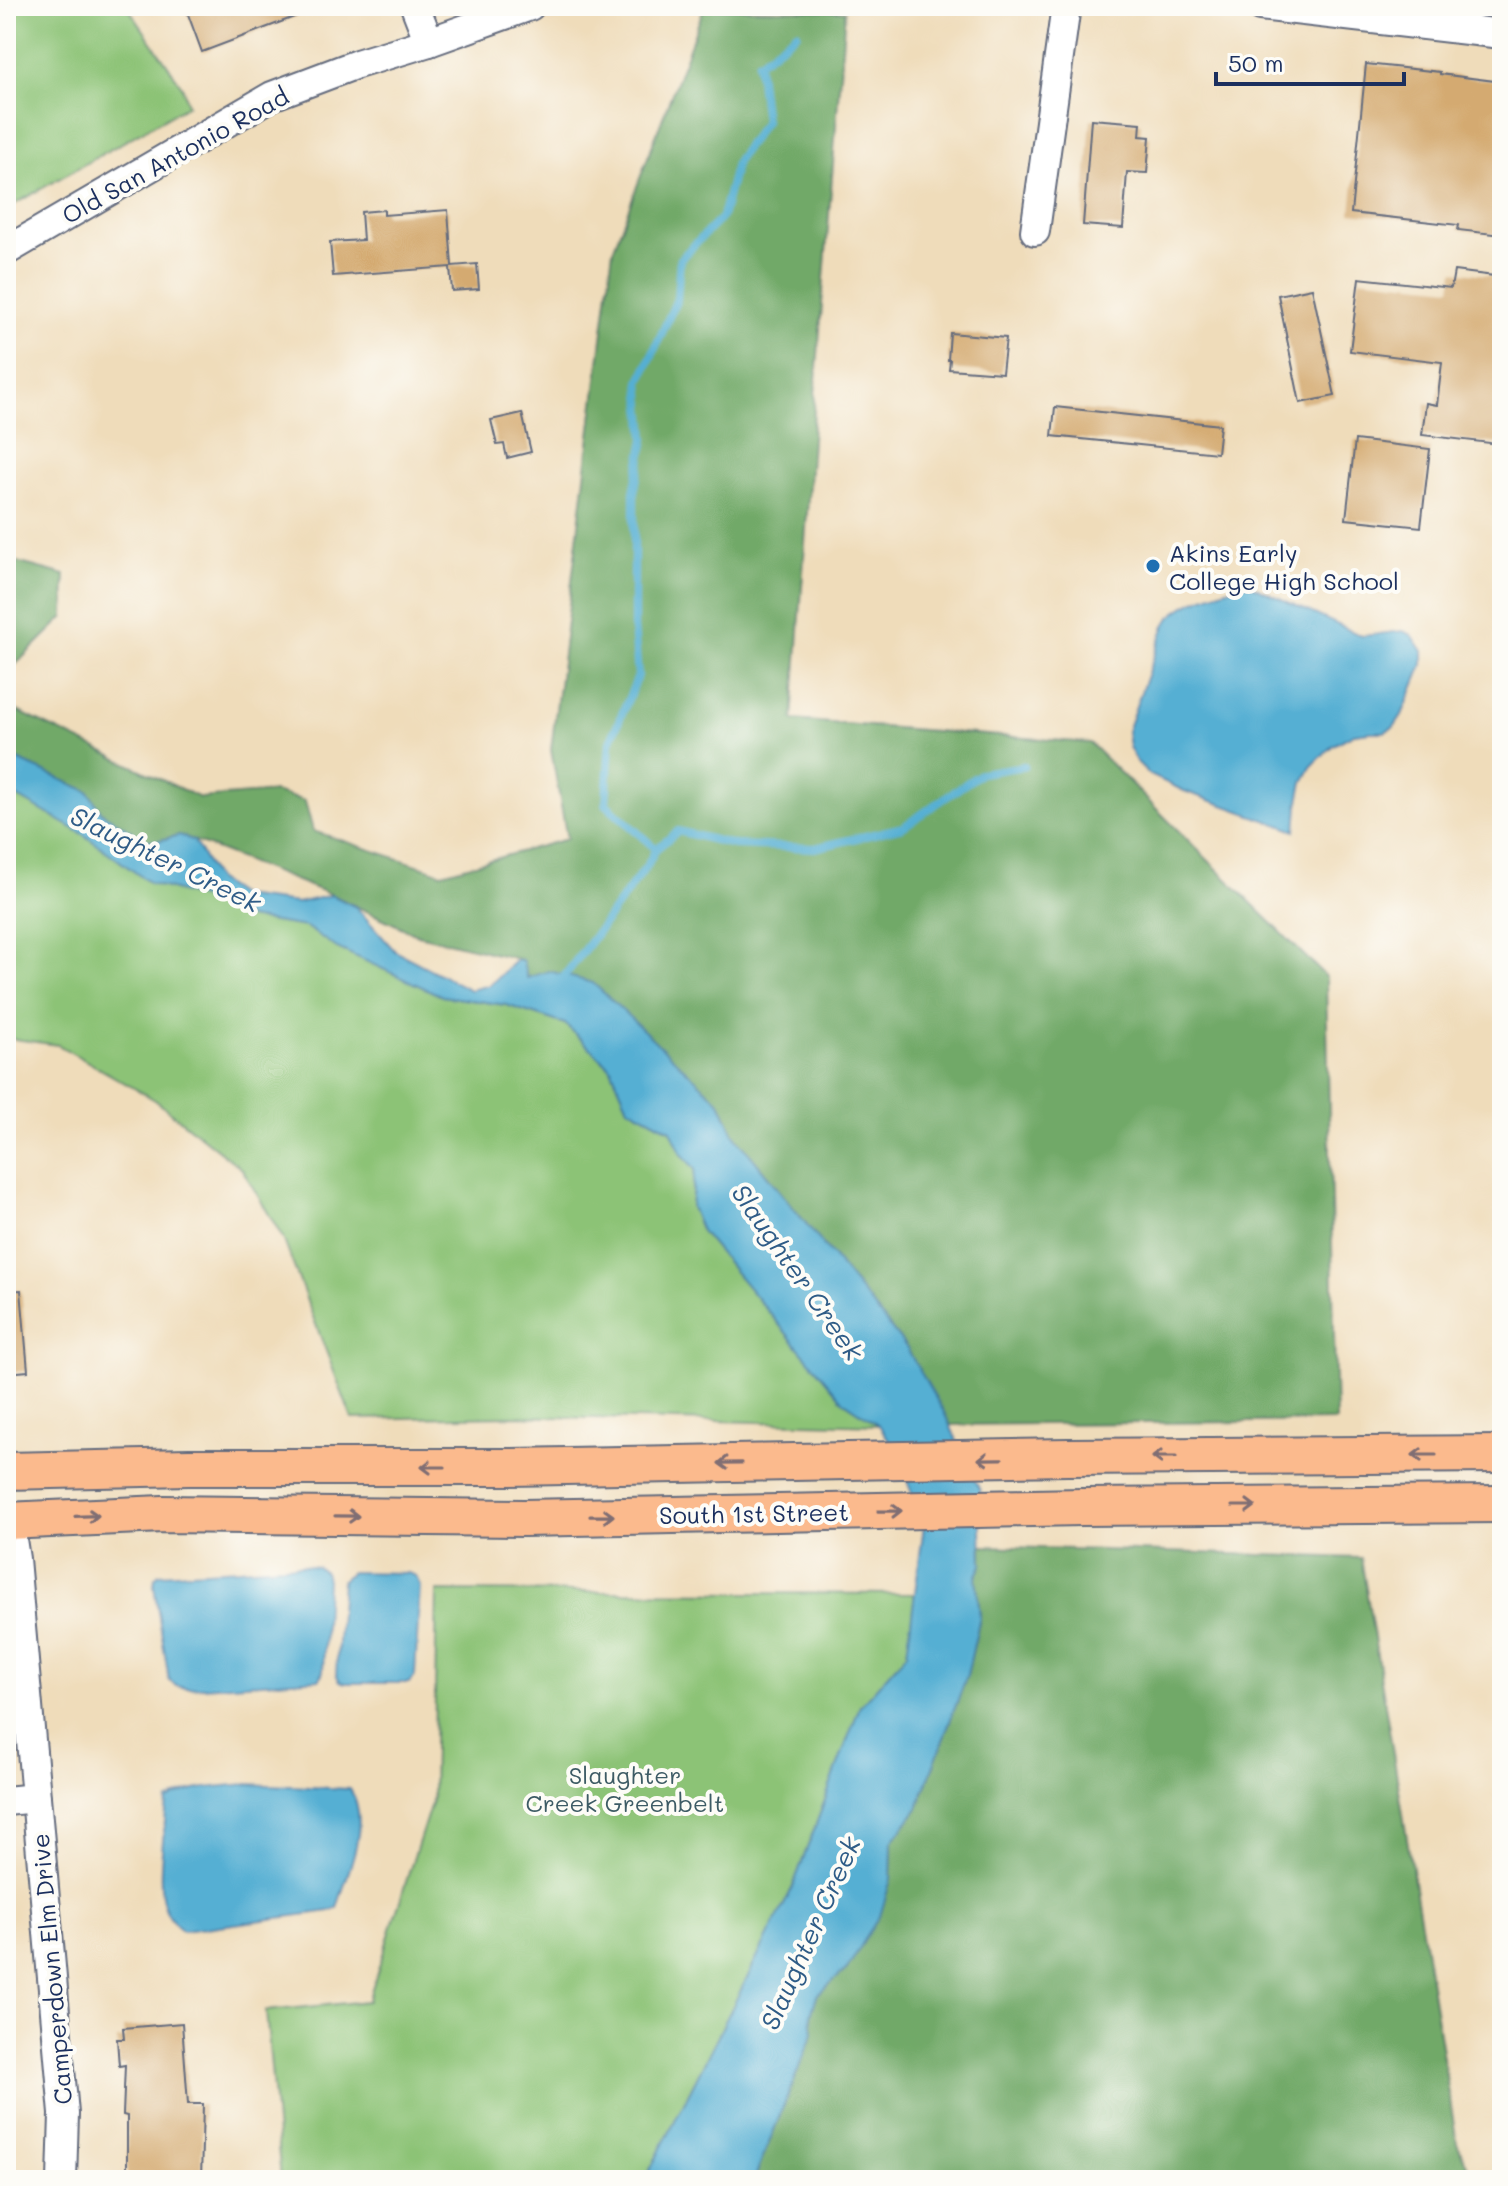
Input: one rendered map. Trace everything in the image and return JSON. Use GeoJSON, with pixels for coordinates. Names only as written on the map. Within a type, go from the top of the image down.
{"type":"FeatureCollection","features":[{"type":"Feature","properties":{"kind":"main road","name":"South 1st Street"},"geometry":{"type":"LineString","coordinates":[[6,1471],[1502,1454]]}},
{"type":"Feature","properties":{"kind":"main road","name":"South 1st Street"},"geometry":{"type":"LineString","coordinates":[[7,1513],[524,1518],[1082,1507],[1502,1504]]}},
{"type":"Feature","properties":{"kind":"street"},"geometry":{"type":"LineString","coordinates":[[415,6],[429,42]]}},
{"type":"Feature","properties":{"kind":"street","name":"Old San Antonio Road"},"geometry":{"type":"LineString","coordinates":[[6,251],[272,96],[530,6]]}},
{"type":"Feature","properties":{"kind":"street"},"geometry":{"type":"LineString","coordinates":[[1035,231],[1066,6]]}},
{"type":"Feature","properties":{"kind":"street"},"geometry":{"type":"LineString","coordinates":[[1260,6],[1502,34]]}},
{"type":"Feature","properties":{"kind":"street","name":"Camperdown Elm Drive"},"geometry":{"type":"LineString","coordinates":[[7,1513],[15,1559],[64,2114],[62,2180]]}},
{"type":"Feature","properties":{"kind":"street"},"geometry":{"type":"LineString","coordinates":[[6,1801],[36,1798]]}},
{"type":"Feature","properties":{"kind":"green space"},"geometry":{"type":"Polygon","coordinates":[[[6,6],[127,6],[182,86],[188,105],[6,209],[6,6]]]}},
{"type":"Feature","properties":{"kind":"green space"},"geometry":{"type":"Polygon","coordinates":[[[704,8],[845,11],[793,720],[1090,743],[1326,977],[1336,1421],[950,1425],[906,1347],[735,1136],[720,1102],[527,978],[522,960],[418,935],[332,895],[180,835],[157,841],[146,840],[102,813],[87,791],[6,755],[6,699],[17,711],[200,798],[274,792],[305,801],[313,831],[442,873],[567,839],[551,750],[613,250],[704,8]]]}},
{"type":"Feature","properties":{"kind":"green space"},"geometry":{"type":"Polygon","coordinates":[[[6,559],[65,575],[64,617],[6,674],[6,559]]]}},
{"type":"Feature","properties":{"kind":"green space"},"geometry":{"type":"Polygon","coordinates":[[[6,790],[83,834],[150,883],[236,908],[248,918],[306,927],[337,948],[442,996],[506,1005],[565,1024],[611,1068],[628,1107],[671,1130],[681,1153],[695,1169],[691,1207],[701,1231],[843,1401],[879,1425],[511,1416],[352,1419],[283,1238],[242,1169],[155,1100],[58,1045],[6,1038],[6,790]]]}},
{"type":"Feature","properties":{"kind":"green space"},"geometry":{"type":"Polygon","coordinates":[[[982,1546],[1361,1558],[1457,2143],[1474,2180],[754,2180],[813,2033],[811,2015],[817,1995],[847,1969],[891,1879],[892,1842],[918,1808],[967,1675],[980,1618],[976,1577],[982,1565],[982,1546]]]}},
{"type":"Feature","properties":{"kind":"green space","name":"Slaughter Creek Greenbelt"},"geometry":{"type":"Polygon","coordinates":[[[437,1591],[915,1594],[907,1653],[860,1706],[792,1889],[645,2180],[281,2180],[266,2011],[368,2001],[433,1797],[437,1591]]]}},
{"type":"Feature","properties":{"kind":"water"},"geometry":{"type":"Polygon","coordinates":[[[1249,584],[1362,636],[1403,631],[1412,635],[1423,651],[1423,665],[1394,727],[1384,732],[1354,734],[1333,745],[1311,767],[1303,782],[1296,831],[1184,791],[1150,775],[1136,761],[1129,747],[1127,731],[1169,619],[1195,601],[1249,584]]]}},
{"type":"Feature","properties":{"kind":"water","name":"Slaughter Creek"},"geometry":{"type":"Polygon","coordinates":[[[6,755],[88,791],[102,813],[146,840],[157,841],[180,835],[194,841],[216,879],[241,896],[297,903],[332,895],[356,907],[395,951],[470,990],[490,985],[516,960],[522,960],[527,978],[549,971],[593,983],[720,1102],[735,1136],[906,1347],[944,1412],[980,1491],[982,1565],[976,1577],[980,1617],[967,1675],[918,1808],[892,1842],[891,1879],[881,1913],[847,1969],[817,1995],[811,2015],[813,2033],[754,2180],[645,2180],[792,1889],[860,1706],[907,1653],[924,1525],[895,1449],[879,1425],[843,1401],[701,1231],[691,1207],[695,1169],[681,1153],[671,1130],[628,1107],[611,1068],[565,1024],[506,1005],[442,996],[337,948],[306,927],[248,918],[236,908],[150,883],[83,834],[6,790],[6,755]]]}},
{"type":"Feature","properties":{"kind":"water"},"geometry":{"type":"Polygon","coordinates":[[[301,1565],[317,1567],[325,1572],[327,1580],[323,1671],[320,1679],[187,1688],[176,1686],[169,1680],[154,1586],[159,1574],[301,1565]]]}},
{"type":"Feature","properties":{"kind":"water"},"geometry":{"type":"Polygon","coordinates":[[[351,1572],[408,1573],[416,1576],[420,1586],[415,1675],[409,1683],[345,1683],[336,1674],[342,1580],[351,1572]]]}},
{"type":"Feature","properties":{"kind":"water"},"geometry":{"type":"Polygon","coordinates":[[[247,1784],[350,1789],[359,1817],[358,1832],[337,1908],[183,1931],[169,1916],[162,1895],[167,1801],[195,1790],[247,1784]]]}},
{"type":"Feature","properties":{"kind":"building"},"geometry":{"type":"Polygon","coordinates":[[[185,6],[318,6],[318,8],[202,52],[185,6]]]}},
{"type":"Feature","properties":{"kind":"building"},"geometry":{"type":"Polygon","coordinates":[[[1366,64],[1502,82],[1502,235],[1458,230],[1459,225],[1351,213],[1366,64]]]}},
{"type":"Feature","properties":{"kind":"building"},"geometry":{"type":"Polygon","coordinates":[[[1091,119],[1141,123],[1140,136],[1150,137],[1147,173],[1127,172],[1123,228],[1083,225],[1091,119]]]}},
{"type":"Feature","properties":{"kind":"building"},"geometry":{"type":"Polygon","coordinates":[[[384,210],[384,215],[448,210],[452,266],[477,264],[479,289],[452,291],[450,267],[333,276],[330,242],[363,240],[361,212],[384,210]]]}},
{"type":"Feature","properties":{"kind":"building"},"geometry":{"type":"Polygon","coordinates":[[[1454,271],[1502,277],[1502,407],[1498,444],[1422,435],[1426,403],[1437,405],[1442,362],[1350,351],[1359,278],[1451,288],[1454,271]]]}},
{"type":"Feature","properties":{"kind":"building"},"geometry":{"type":"Polygon","coordinates":[[[1312,288],[1335,396],[1300,403],[1278,295],[1312,288]]]}},
{"type":"Feature","properties":{"kind":"building"},"geometry":{"type":"Polygon","coordinates":[[[950,333],[1006,338],[1002,373],[949,369],[950,333]]]}},
{"type":"Feature","properties":{"kind":"building"},"geometry":{"type":"Polygon","coordinates":[[[1055,407],[1220,425],[1217,453],[1052,436],[1055,407]]]}},
{"type":"Feature","properties":{"kind":"building"},"geometry":{"type":"Polygon","coordinates":[[[522,413],[531,452],[507,458],[504,444],[497,445],[491,420],[522,413]]]}},
{"type":"Feature","properties":{"kind":"building"},"geometry":{"type":"Polygon","coordinates":[[[1355,440],[1430,449],[1421,527],[1346,519],[1355,440]]]}},
{"type":"Feature","properties":{"kind":"building"},"geometry":{"type":"Polygon","coordinates":[[[21,1290],[28,1371],[7,1373],[6,1291],[21,1290]]]}},
{"type":"Feature","properties":{"kind":"building"},"geometry":{"type":"Polygon","coordinates":[[[182,2023],[188,2104],[203,2104],[201,2180],[127,2180],[127,2116],[123,2115],[125,2065],[119,2066],[117,2039],[124,2039],[123,2028],[182,2023]]]}},
{"type":"Feature","properties":{"kind":"waterway"},"geometry":{"type":"LineString","coordinates":[[560,982],[646,867],[656,849],[606,804],[610,742],[638,676],[634,626],[634,492],[645,439],[640,382],[677,299],[680,259],[722,217],[737,160],[765,121],[758,63],[797,33]]}},
{"type":"Feature","properties":{"kind":"waterway"},"geometry":{"type":"LineString","coordinates":[[656,849],[678,831],[734,845],[815,848],[903,827],[981,773],[1024,766]]}},
{"type":"Feature","properties":{"kind":"place","name":"Akins Early College High School"},"geometry":{"type":"Point","coordinates":[1153,566]}}]}
